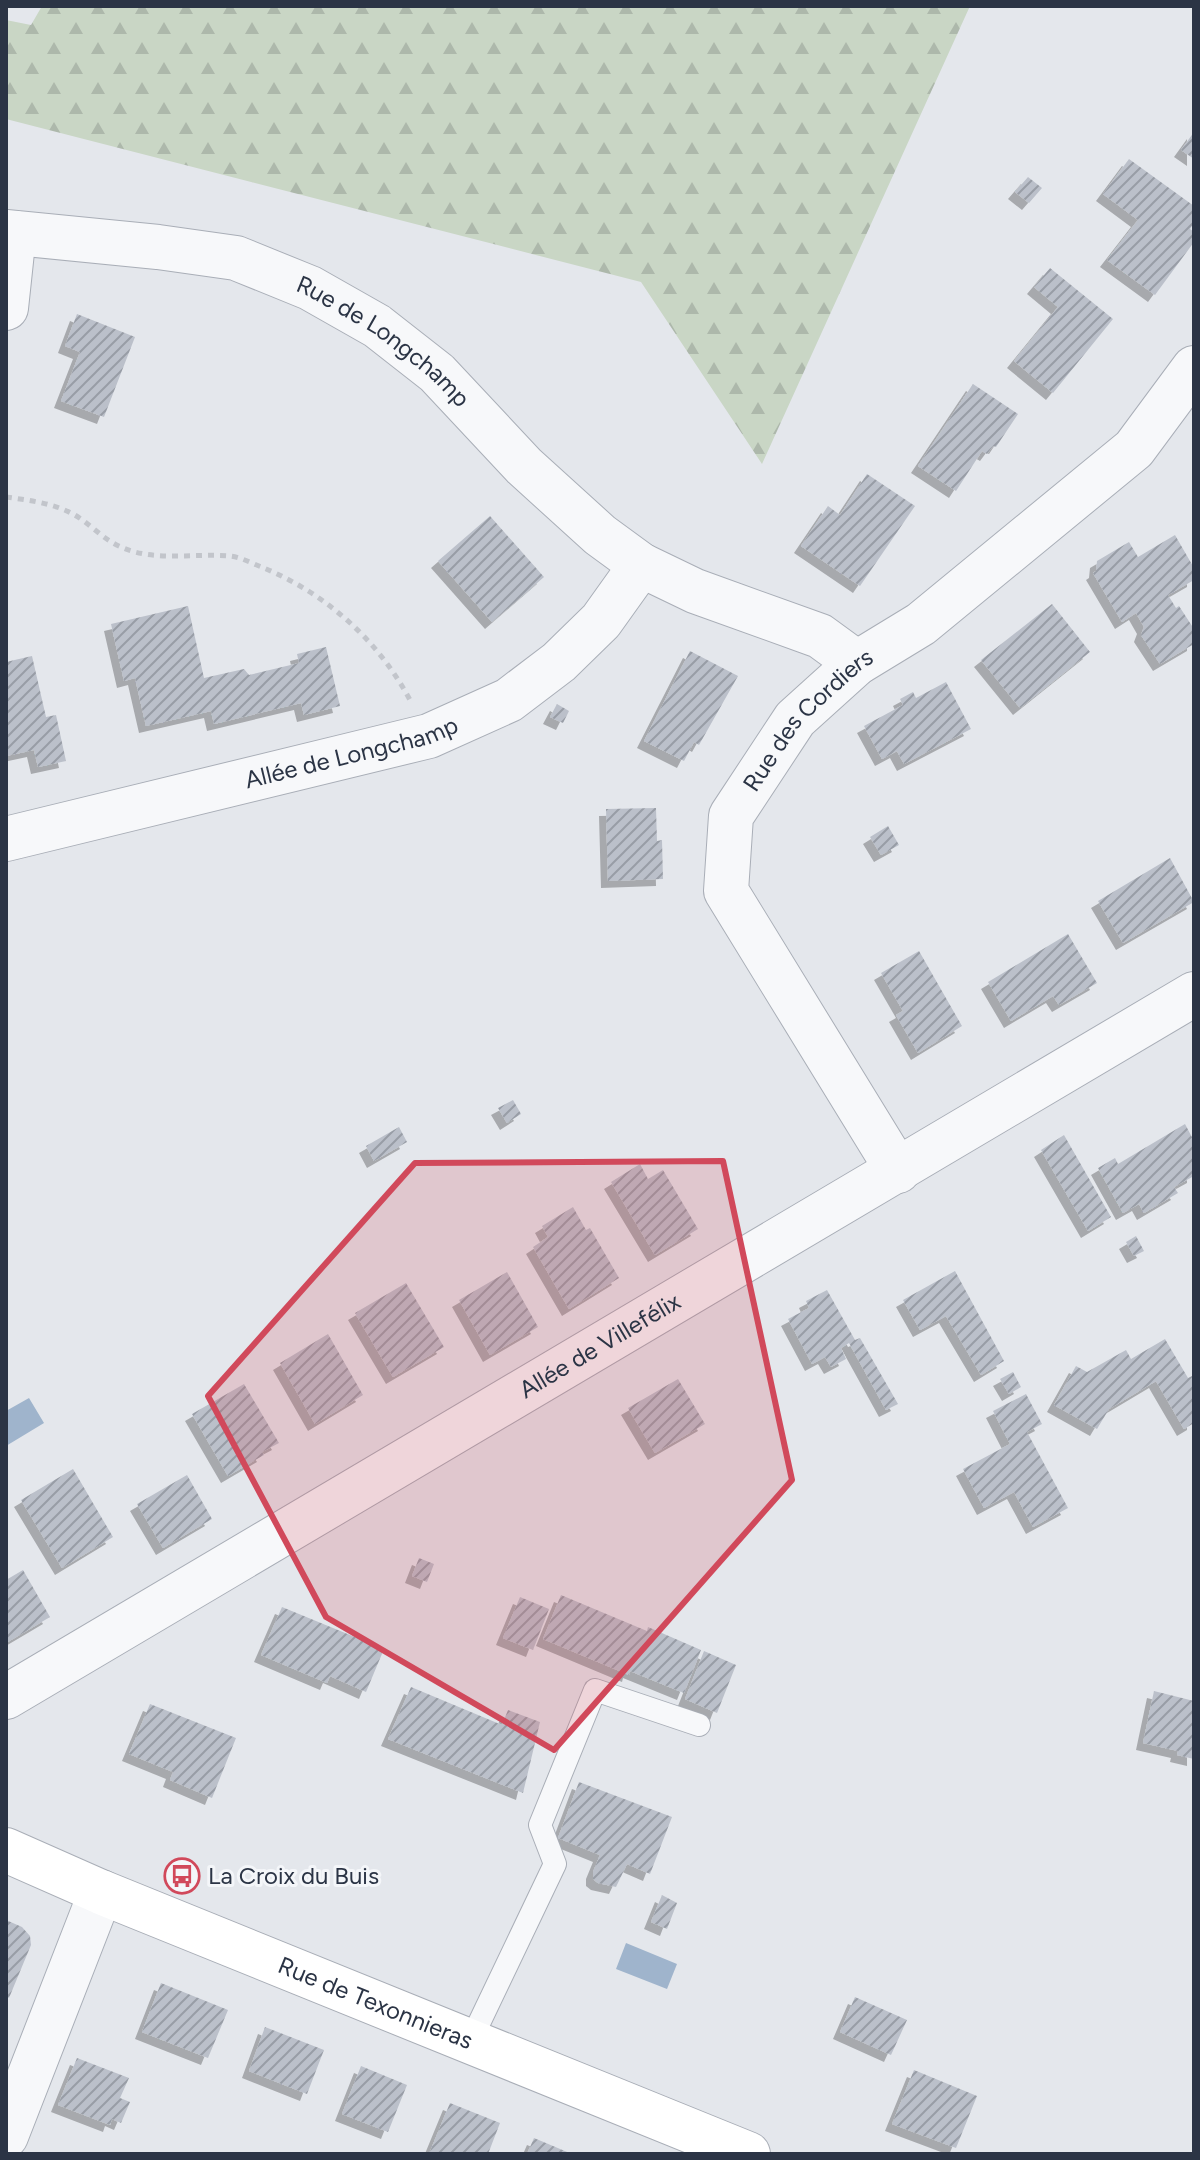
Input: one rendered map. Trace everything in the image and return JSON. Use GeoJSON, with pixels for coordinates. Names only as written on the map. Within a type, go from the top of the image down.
{"type":"FeatureCollection","features":[{"type":"Feature","properties":{"kind":"main road","name":"Rue de Texonnieras"},"geometry":{"type":"LineString","coordinates":[[6,1850],[101,1892],[748,2154]]}},
{"type":"Feature","properties":{"kind":"street"},"geometry":{"type":"LineString","coordinates":[[6,308],[10,233]]}},
{"type":"Feature","properties":{"kind":"street","name":"Rue de Longchamp"},"geometry":{"type":"LineString","coordinates":[[10,233],[236,258],[310,288],[377,326],[437,373],[524,466],[600,535],[641,565],[695,591],[820,636],[857,663]]}},
{"type":"Feature","properties":{"kind":"street","name":"Rue des Cordiers"},"geometry":{"type":"LineString","coordinates":[[898,1171],[726,891],[731,816],[795,719],[857,663],[921,624],[1134,449],[1194,368]]}},
{"type":"Feature","properties":{"kind":"street","name":"Allée de Longchamp"},"geometry":{"type":"LineString","coordinates":[[6,839],[429,736],[509,700],[559,662],[601,621],[641,565]]}},
{"type":"Feature","properties":{"kind":"street","name":"Allée de Villefélix"},"geometry":{"type":"LineString","coordinates":[[6,1697],[1194,994]]}},
{"type":"Feature","properties":{"kind":"street"},"geometry":{"type":"LineString","coordinates":[[6,2136],[101,1892]]}},
{"type":"Feature","properties":{"kind":"lane"},"geometry":{"type":"LineString","coordinates":[[470,2042],[555,1864],[540,1825],[595,1690],[699,1725]]}},
{"type":"Feature","properties":{"kind":"path"},"geometry":{"type":"LineString","coordinates":[[6,497],[37,502],[71,513],[122,548],[153,555],[234,556],[290,579],[330,606],[363,634],[400,682],[429,736]]}},
{"type":"Feature","properties":{"kind":"highlighted area"},"geometry":{"type":"Polygon","coordinates":[[[723,1161],[792,1480],[554,1750],[326,1617],[208,1396],[415,1163],[723,1161]]]}},
{"type":"Feature","properties":{"kind":"green space"},"geometry":{"type":"Polygon","coordinates":[[[42,6],[970,6],[762,464],[641,282],[6,119],[6,20],[31,25],[42,6]]]}},
{"type":"Feature","properties":{"kind":"water"},"geometry":{"type":"Polygon","coordinates":[[[29,1398],[44,1423],[6,1446],[6,1411],[29,1398]]]}},
{"type":"Feature","properties":{"kind":"water"},"geometry":{"type":"Polygon","coordinates":[[[626,1943],[677,1964],[667,1989],[616,1969],[626,1943]]]}},
{"type":"Feature","properties":{"kind":"building"},"geometry":{"type":"Polygon","coordinates":[[[1194,132],[1194,159],[1181,150],[1194,132]]]}},
{"type":"Feature","properties":{"kind":"building"},"geometry":{"type":"Polygon","coordinates":[[[1129,159],[1194,206],[1194,223],[1190,229],[1194,232],[1194,242],[1155,295],[1107,260],[1138,220],[1103,194],[1129,159]]]}},
{"type":"Feature","properties":{"kind":"building"},"geometry":{"type":"Polygon","coordinates":[[[1028,177],[1042,188],[1029,203],[1015,192],[1028,177]]]}},
{"type":"Feature","properties":{"kind":"building"},"geometry":{"type":"Polygon","coordinates":[[[1050,268],[1113,319],[1053,393],[1014,361],[1058,307],[1034,287],[1050,268]]]}},
{"type":"Feature","properties":{"kind":"building"},"geometry":{"type":"Polygon","coordinates":[[[77,314],[135,337],[104,417],[61,401],[80,352],[65,346],[77,314]]]}},
{"type":"Feature","properties":{"kind":"building"},"geometry":{"type":"Polygon","coordinates":[[[973,384],[1018,414],[996,447],[993,446],[987,454],[982,451],[956,491],[918,466],[973,384]]]}},
{"type":"Feature","properties":{"kind":"building"},"geometry":{"type":"Polygon","coordinates":[[[867,474],[915,506],[860,586],[801,546],[828,506],[840,515],[867,474]]]}},
{"type":"Feature","properties":{"kind":"building"},"geometry":{"type":"Polygon","coordinates":[[[490,516],[544,577],[492,622],[438,561],[490,516]]]}},
{"type":"Feature","properties":{"kind":"building"},"geometry":{"type":"Polygon","coordinates":[[[1175,535],[1194,568],[1194,580],[1168,595],[1194,629],[1194,644],[1160,664],[1141,635],[1144,627],[1136,613],[1122,622],[1093,573],[1097,561],[1129,542],[1138,557],[1175,535]]]}},
{"type":"Feature","properties":{"kind":"building"},"geometry":{"type":"Polygon","coordinates":[[[1052,604],[1090,652],[1020,708],[981,660],[1052,604]]]}},
{"type":"Feature","properties":{"kind":"building"},"geometry":{"type":"Polygon","coordinates":[[[188,606],[204,678],[244,669],[249,675],[299,663],[297,654],[326,647],[340,706],[304,715],[301,703],[214,724],[211,711],[146,726],[135,678],[124,681],[111,624],[188,606]]]}},
{"type":"Feature","properties":{"kind":"building"},"geometry":{"type":"Polygon","coordinates":[[[690,651],[738,676],[699,745],[694,742],[684,761],[644,741],[690,651]]]}},
{"type":"Feature","properties":{"kind":"building"},"geometry":{"type":"Polygon","coordinates":[[[32,656],[46,717],[56,715],[66,761],[38,767],[34,750],[6,756],[6,662],[32,656]]]}},
{"type":"Feature","properties":{"kind":"building"},"geometry":{"type":"Polygon","coordinates":[[[946,682],[971,729],[904,764],[897,751],[882,759],[864,726],[903,705],[900,699],[913,692],[916,698],[946,682]]]}},
{"type":"Feature","properties":{"kind":"building"},"geometry":{"type":"Polygon","coordinates":[[[557,704],[569,711],[563,723],[550,717],[557,704]]]}},
{"type":"Feature","properties":{"kind":"building"},"geometry":{"type":"Polygon","coordinates":[[[656,808],[657,841],[662,840],[663,879],[608,881],[606,809],[656,808]]]}},
{"type":"Feature","properties":{"kind":"building"},"geometry":{"type":"Polygon","coordinates":[[[888,826],[899,845],[881,855],[870,837],[888,826]]]}},
{"type":"Feature","properties":{"kind":"building"},"geometry":{"type":"Polygon","coordinates":[[[1170,858],[1194,902],[1123,943],[1098,901],[1170,858]]]}},
{"type":"Feature","properties":{"kind":"building"},"geometry":{"type":"Polygon","coordinates":[[[1068,934],[1097,983],[1059,1005],[1053,996],[1011,1021],[988,982],[1068,934]]]}},
{"type":"Feature","properties":{"kind":"building"},"geometry":{"type":"Polygon","coordinates":[[[919,951],[962,1026],[918,1053],[896,1015],[903,1011],[881,973],[919,951]]]}},
{"type":"Feature","properties":{"kind":"building"},"geometry":{"type":"Polygon","coordinates":[[[513,1100],[521,1114],[507,1123],[498,1108],[513,1100]]]}},
{"type":"Feature","properties":{"kind":"building"},"geometry":{"type":"Polygon","coordinates":[[[1185,1124],[1194,1141],[1194,1176],[1174,1187],[1178,1193],[1144,1213],[1139,1204],[1123,1213],[1098,1168],[1115,1158],[1118,1164],[1185,1124]]]}},
{"type":"Feature","properties":{"kind":"building"},"geometry":{"type":"Polygon","coordinates":[[[399,1127],[407,1142],[374,1161],[366,1146],[399,1127]]]}},
{"type":"Feature","properties":{"kind":"building"},"geometry":{"type":"Polygon","coordinates":[[[1064,1135],[1111,1217],[1088,1231],[1041,1150],[1064,1135]]]}},
{"type":"Feature","properties":{"kind":"building"},"geometry":{"type":"Polygon","coordinates":[[[640,1164],[648,1179],[663,1170],[698,1229],[655,1255],[611,1182],[640,1164]]]}},
{"type":"Feature","properties":{"kind":"building"},"geometry":{"type":"Polygon","coordinates":[[[573,1207],[586,1230],[590,1228],[619,1278],[569,1309],[533,1247],[548,1237],[542,1226],[573,1207]]]}},
{"type":"Feature","properties":{"kind":"building"},"geometry":{"type":"Polygon","coordinates":[[[1136,1236],[1144,1251],[1134,1256],[1126,1242],[1136,1236]]]}},
{"type":"Feature","properties":{"kind":"building"},"geometry":{"type":"Polygon","coordinates":[[[955,1271],[1004,1361],[981,1375],[946,1316],[920,1330],[903,1300],[955,1271]]]}},
{"type":"Feature","properties":{"kind":"building"},"geometry":{"type":"Polygon","coordinates":[[[507,1272],[538,1327],[490,1355],[459,1300],[507,1272]]]}},
{"type":"Feature","properties":{"kind":"building"},"geometry":{"type":"Polygon","coordinates":[[[406,1283],[444,1347],[393,1377],[355,1313],[406,1283]]]}},
{"type":"Feature","properties":{"kind":"building"},"geometry":{"type":"Polygon","coordinates":[[[827,1290],[855,1340],[860,1338],[898,1404],[886,1410],[849,1343],[841,1348],[846,1359],[831,1367],[825,1357],[812,1364],[788,1319],[809,1308],[806,1301],[827,1290]]]}},
{"type":"Feature","properties":{"kind":"building"},"geometry":{"type":"Polygon","coordinates":[[[328,1334],[363,1395],[315,1424],[280,1363],[328,1334]]]}},
{"type":"Feature","properties":{"kind":"building"},"geometry":{"type":"Polygon","coordinates":[[[1165,1339],[1188,1378],[1194,1375],[1194,1423],[1184,1429],[1156,1381],[1109,1409],[1097,1429],[1054,1405],[1076,1366],[1087,1372],[1126,1350],[1131,1359],[1165,1339]]]}},
{"type":"Feature","properties":{"kind":"building"},"geometry":{"type":"Polygon","coordinates":[[[1013,1372],[1021,1387],[1009,1394],[1000,1379],[1013,1372]]]}},
{"type":"Feature","properties":{"kind":"building"},"geometry":{"type":"Polygon","coordinates":[[[678,1379],[705,1424],[655,1453],[628,1408],[678,1379]]]}},
{"type":"Feature","properties":{"kind":"building"},"geometry":{"type":"Polygon","coordinates":[[[244,1384],[279,1443],[228,1476],[192,1414],[244,1384]]]}},
{"type":"Feature","properties":{"kind":"building"},"geometry":{"type":"Polygon","coordinates":[[[1026,1394],[1042,1424],[1027,1432],[1068,1508],[1033,1527],[1014,1492],[984,1508],[963,1469],[1010,1444],[993,1411],[1026,1394]]]}},
{"type":"Feature","properties":{"kind":"building"},"geometry":{"type":"Polygon","coordinates":[[[73,1469],[113,1537],[62,1568],[21,1500],[73,1469]]]}},
{"type":"Feature","properties":{"kind":"building"},"geometry":{"type":"Polygon","coordinates":[[[187,1475],[212,1519],[163,1548],[137,1504],[187,1475]]]}},
{"type":"Feature","properties":{"kind":"building"},"geometry":{"type":"Polygon","coordinates":[[[419,1558],[434,1564],[427,1582],[412,1576],[419,1558]]]}},
{"type":"Feature","properties":{"kind":"building"},"geometry":{"type":"Polygon","coordinates":[[[23,1570],[50,1617],[6,1643],[6,1580],[23,1570]]]}},
{"type":"Feature","properties":{"kind":"building"},"geometry":{"type":"Polygon","coordinates":[[[561,1595],[701,1650],[684,1693],[630,1671],[629,1675],[543,1639],[561,1595]]]}},
{"type":"Feature","properties":{"kind":"building"},"geometry":{"type":"Polygon","coordinates":[[[520,1597],[549,1609],[533,1650],[503,1638],[520,1597]]]}},
{"type":"Feature","properties":{"kind":"building"},"geometry":{"type":"Polygon","coordinates":[[[282,1607],[384,1649],[366,1692],[330,1676],[327,1683],[261,1655],[282,1607]]]}},
{"type":"Feature","properties":{"kind":"building"},"geometry":{"type":"Polygon","coordinates":[[[704,1651],[736,1665],[717,1713],[685,1699],[704,1651]]]}},
{"type":"Feature","properties":{"kind":"building"},"geometry":{"type":"Polygon","coordinates":[[[411,1687],[502,1725],[508,1710],[540,1722],[523,1793],[388,1739],[411,1687]]]}},
{"type":"Feature","properties":{"kind":"building"},"geometry":{"type":"Polygon","coordinates":[[[1154,1691],[1194,1701],[1194,1759],[1177,1755],[1178,1751],[1143,1743],[1154,1691]]]}},
{"type":"Feature","properties":{"kind":"building"},"geometry":{"type":"Polygon","coordinates":[[[150,1704],[236,1738],[212,1798],[170,1780],[173,1772],[129,1754],[150,1704]]]}},
{"type":"Feature","properties":{"kind":"building"},"geometry":{"type":"Polygon","coordinates":[[[579,1782],[672,1817],[650,1874],[627,1864],[616,1887],[598,1883],[593,1879],[593,1872],[600,1855],[558,1838],[579,1782]]]}},
{"type":"Feature","properties":{"kind":"building"},"geometry":{"type":"Polygon","coordinates":[[[662,1895],[677,1903],[667,1929],[651,1922],[662,1895]]]}},
{"type":"Feature","properties":{"kind":"building"},"geometry":{"type":"Polygon","coordinates":[[[6,1920],[22,1927],[30,1936],[31,1945],[9,1998],[6,1996],[6,1920]]]}},
{"type":"Feature","properties":{"kind":"building"},"geometry":{"type":"Polygon","coordinates":[[[161,1983],[228,2010],[208,2058],[142,2032],[161,1983]]]}},
{"type":"Feature","properties":{"kind":"building"},"geometry":{"type":"Polygon","coordinates":[[[855,1997],[907,2020],[891,2055],[840,2032],[855,1997]]]}},
{"type":"Feature","properties":{"kind":"building"},"geometry":{"type":"Polygon","coordinates":[[[265,2027],[324,2050],[307,2094],[249,2071],[265,2027]]]}},
{"type":"Feature","properties":{"kind":"building"},"geometry":{"type":"Polygon","coordinates":[[[77,2058],[129,2078],[120,2098],[130,2102],[121,2123],[112,2119],[110,2125],[58,2105],[77,2058]]]}},
{"type":"Feature","properties":{"kind":"building"},"geometry":{"type":"Polygon","coordinates":[[[361,2066],[407,2085],[388,2132],[342,2114],[361,2066]]]}},
{"type":"Feature","properties":{"kind":"building"},"geometry":{"type":"Polygon","coordinates":[[[914,2070],[977,2096],[956,2148],[892,2124],[914,2070]]]}},
{"type":"Feature","properties":{"kind":"building"},"geometry":{"type":"Polygon","coordinates":[[[450,2103],[500,2123],[488,2154],[429,2154],[450,2103]]]}},
{"type":"Feature","properties":{"kind":"building"},"geometry":{"type":"Polygon","coordinates":[[[534,2138],[572,2154],[527,2154],[534,2138]]]}},
{"type":"Feature","properties":{"kind":"place","name":"La Croix du Buis"},"geometry":{"type":"Point","coordinates":[182,1876]}}]}
